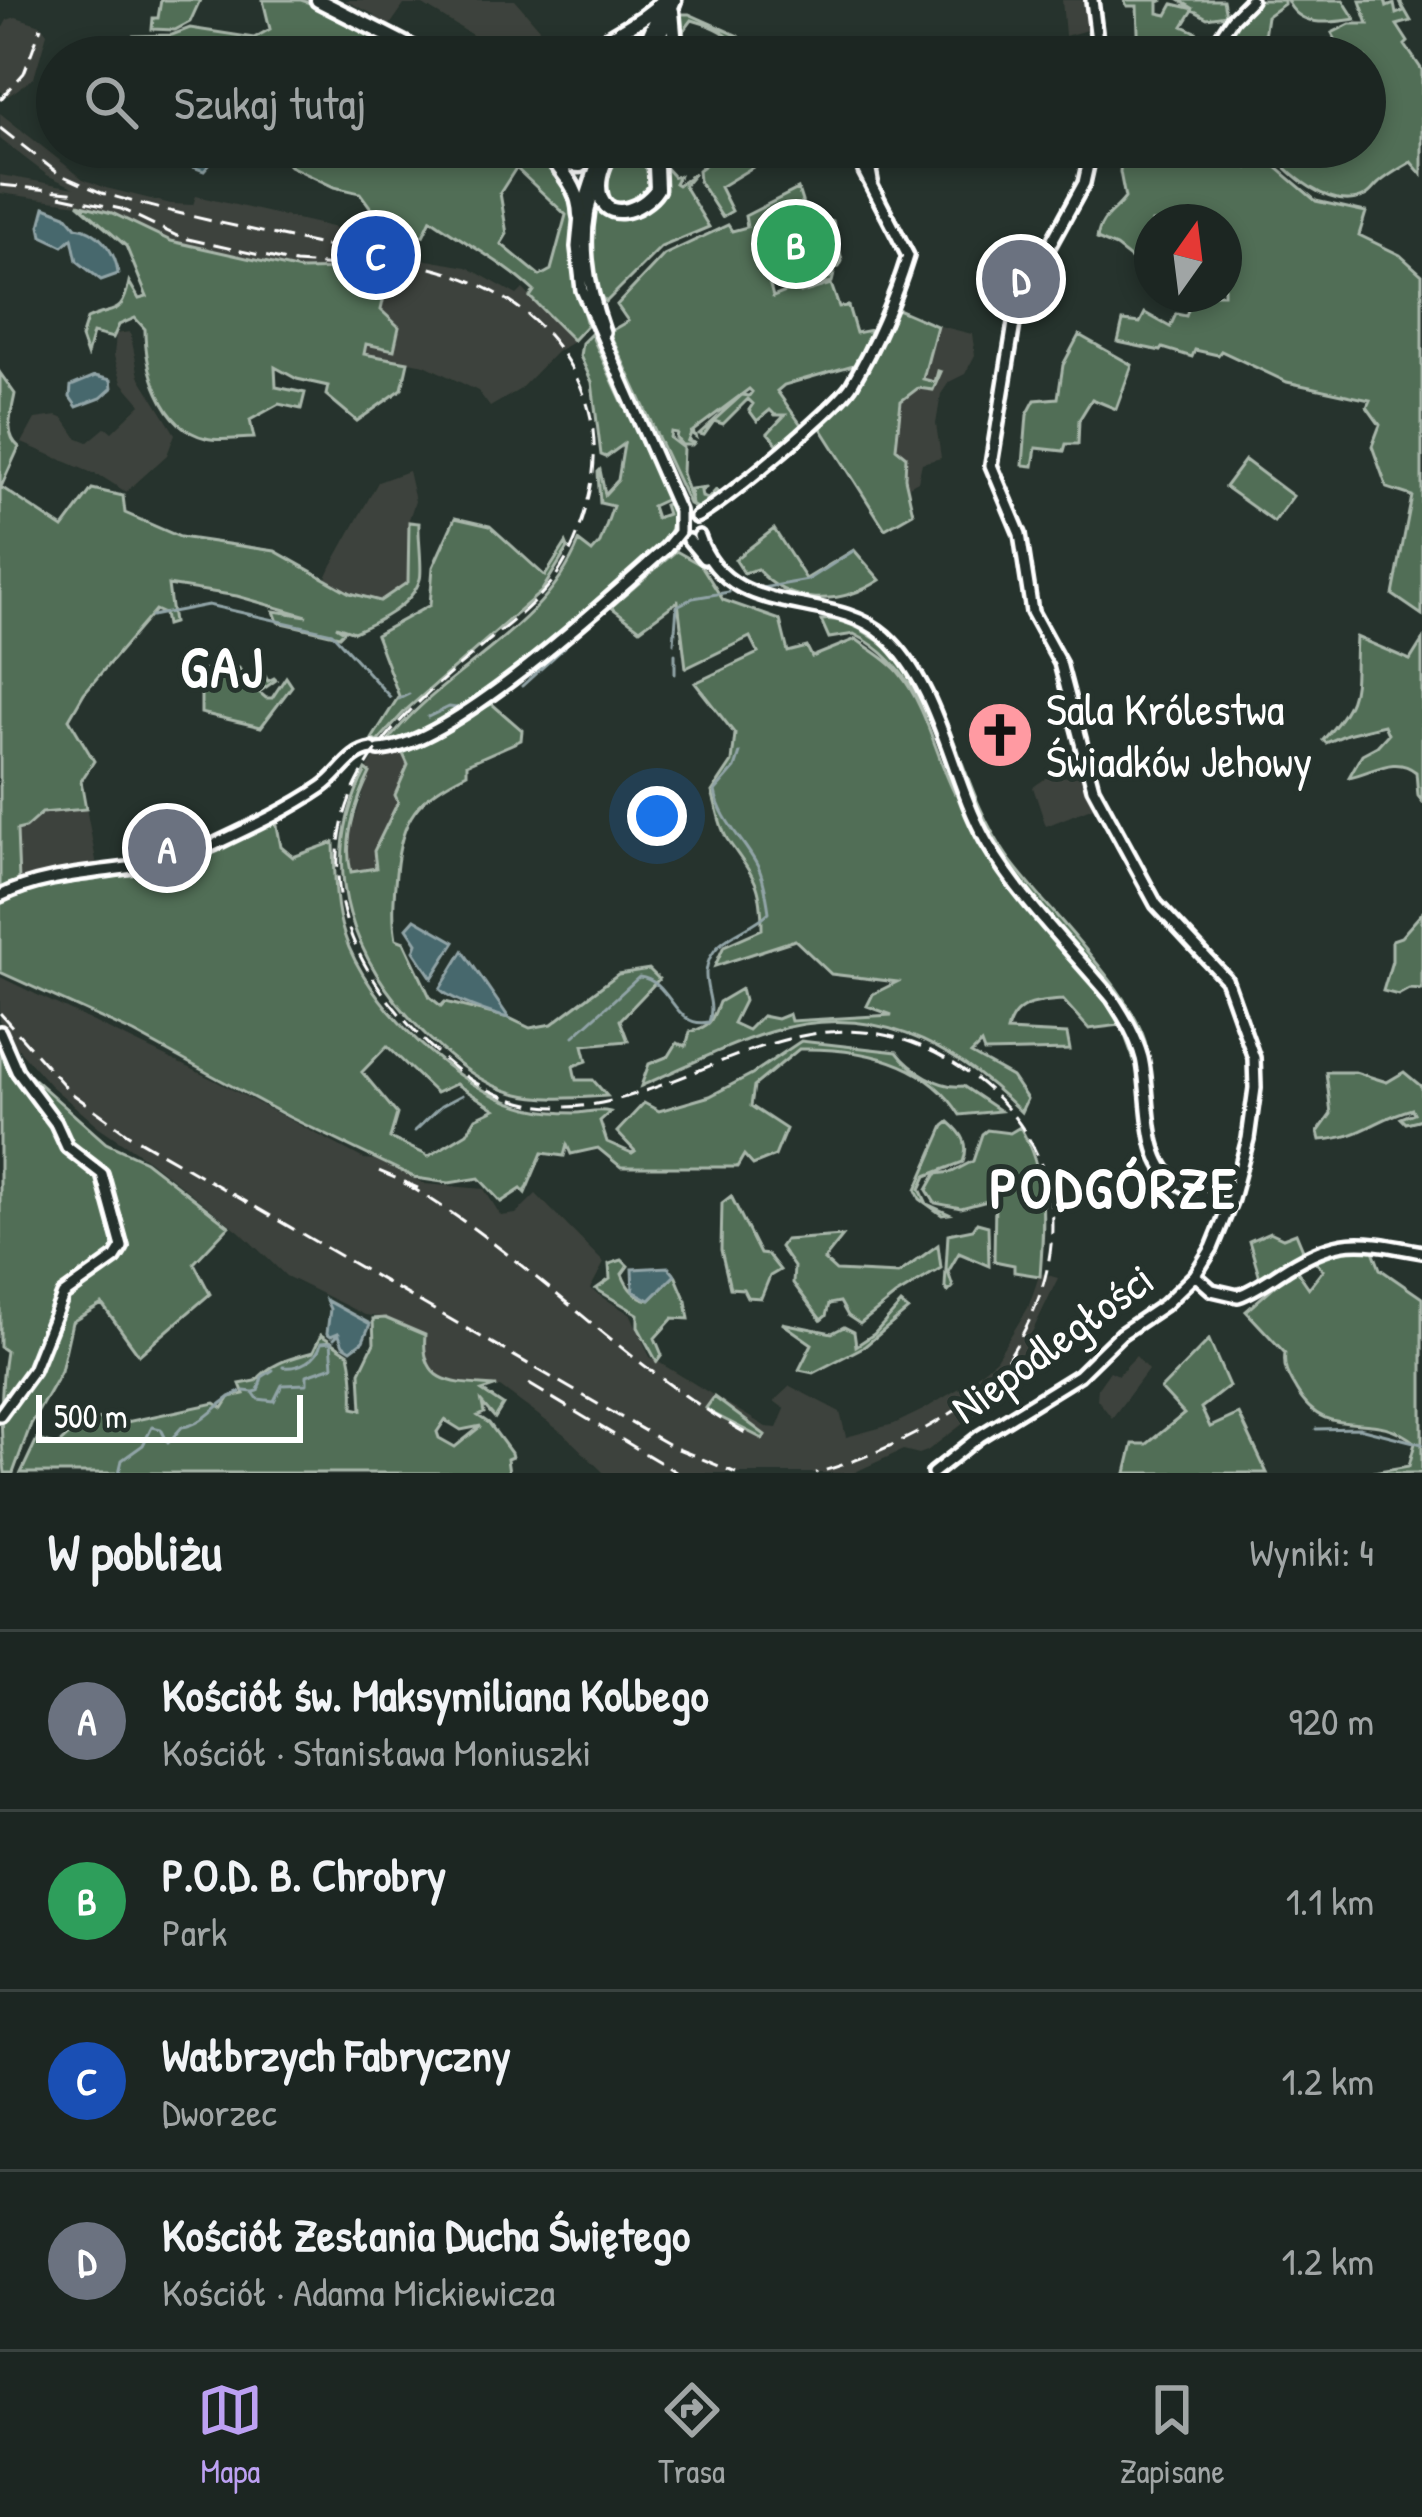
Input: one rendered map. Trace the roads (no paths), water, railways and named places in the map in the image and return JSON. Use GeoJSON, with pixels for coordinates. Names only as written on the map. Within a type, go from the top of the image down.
{"type":"FeatureCollection","features":[{"type":"Feature","properties":{"kind":"main road"},"geometry":{"type":"LineString","coordinates":[[318,0],[390,36]]}},
{"type":"Feature","properties":{"kind":"main road"},"geometry":{"type":"LineString","coordinates":[[339,0],[372,16],[381,31]]}},
{"type":"Feature","properties":{"kind":"main road"},"geometry":{"type":"LineString","coordinates":[[607,36],[668,3]]}},
{"type":"Feature","properties":{"kind":"main road"},"geometry":{"type":"LineString","coordinates":[[651,36],[668,3]]}},
{"type":"Feature","properties":{"kind":"main road"},"geometry":{"type":"LineString","coordinates":[[657,36],[668,3]]}},
{"type":"Feature","properties":{"kind":"main road"},"geometry":{"type":"LineString","coordinates":[[668,3],[673,36]]}},
{"type":"Feature","properties":{"kind":"main road"},"geometry":{"type":"LineString","coordinates":[[563,168],[579,199],[580,215]]}},
{"type":"Feature","properties":{"kind":"main road"},"geometry":{"type":"LineString","coordinates":[[603,168],[599,193],[610,208],[629,211],[643,206],[657,189],[659,175],[654,168]]}},
{"type":"Feature","properties":{"kind":"street"},"geometry":{"type":"LineString","coordinates":[[1092,0],[1096,36]]}},
{"type":"Feature","properties":{"kind":"street"},"geometry":{"type":"LineString","coordinates":[[1221,36],[1251,0]]}},
{"type":"Feature","properties":{"kind":"street"},"geometry":{"type":"LineString","coordinates":[[595,168],[580,215],[578,259],[587,308],[690,528],[720,576],[750,598],[857,626],[906,662],[922,688],[974,817],[995,855],[1129,1024],[1141,1055],[1152,1142],[1160,1164],[1178,1182],[1228,1208]]}},
{"type":"Feature","properties":{"kind":"street"},"geometry":{"type":"LineString","coordinates":[[0,896],[33,881],[196,853],[307,796],[359,751],[411,740],[486,699],[846,392],[904,266],[906,247],[873,186],[870,168]]}},
{"type":"Feature","properties":{"kind":"street","name":"Niepodległości"},"geometry":{"type":"LineString","coordinates":[[934,1473],[980,1436],[1069,1384],[1121,1334],[1164,1305],[1195,1275],[1228,1208],[1248,1139],[1256,1088],[1251,1049],[1226,979],[1149,893],[1093,788],[1060,663],[1032,612],[1020,534],[993,474],[996,419],[1015,311],[1088,168]]}},
{"type":"Feature","properties":{"kind":"street"},"geometry":{"type":"LineString","coordinates":[[600,174],[586,232],[594,302],[690,528]]}},
{"type":"Feature","properties":{"kind":"street"},"geometry":{"type":"LineString","coordinates":[[0,1032],[17,1071],[56,1123],[72,1154],[102,1174],[122,1249],[63,1294],[33,1370],[0,1415]]}},
{"type":"Feature","properties":{"kind":"street"},"geometry":{"type":"LineString","coordinates":[[1195,1275],[1218,1293],[1238,1296],[1341,1241],[1422,1252]]}},
{"type":"Feature","properties":{"kind":"water"},"geometry":{"type":"Polygon","coordinates":[[[45,207],[99,237],[114,258],[118,274],[101,280],[77,261],[72,238],[63,246],[42,236],[45,207]]]}},
{"type":"Feature","properties":{"kind":"water"},"geometry":{"type":"Polygon","coordinates":[[[95,376],[111,380],[112,388],[77,407],[70,397],[71,386],[95,376]]]}},
{"type":"Feature","properties":{"kind":"water"},"geometry":{"type":"Polygon","coordinates":[[[415,919],[455,942],[432,978],[414,951],[417,943],[407,928],[415,919]]]}},
{"type":"Feature","properties":{"kind":"water"},"geometry":{"type":"Polygon","coordinates":[[[463,951],[509,1018],[440,989],[463,951]]]}},
{"type":"Feature","properties":{"kind":"water"},"geometry":{"type":"Polygon","coordinates":[[[668,1267],[675,1275],[650,1300],[633,1291],[632,1269],[668,1267]]]}},
{"type":"Feature","properties":{"kind":"water"},"geometry":{"type":"Polygon","coordinates":[[[326,1300],[370,1324],[363,1341],[351,1350],[338,1333],[327,1333],[330,1309],[326,1300]]]}},
{"type":"Feature","properties":{"kind":"waterway"},"geometry":{"type":"LineString","coordinates":[[762,588],[808,580],[853,551]]}},
{"type":"Feature","properties":{"kind":"waterway"},"geometry":{"type":"LineString","coordinates":[[674,643],[677,606],[729,592]]}},
{"type":"Feature","properties":{"kind":"waterway"},"geometry":{"type":"LineString","coordinates":[[151,616],[208,605],[332,633],[390,697]]}},
{"type":"Feature","properties":{"kind":"waterway"},"geometry":{"type":"LineString","coordinates":[[522,686],[565,647]]}},
{"type":"Feature","properties":{"kind":"waterway"},"geometry":{"type":"LineString","coordinates":[[675,654],[675,674]]}},
{"type":"Feature","properties":{"kind":"waterway"},"geometry":{"type":"LineString","coordinates":[[399,699],[409,694]]}},
{"type":"Feature","properties":{"kind":"waterway"},"geometry":{"type":"LineString","coordinates":[[428,717],[457,708]]}},
{"type":"Feature","properties":{"kind":"waterway"},"geometry":{"type":"LineString","coordinates":[[574,1036],[639,977],[659,986],[688,1019],[709,1022],[709,960],[722,943],[769,912],[759,870],[727,821],[715,791],[735,768],[740,753]]}},
{"type":"Feature","properties":{"kind":"waterway"},"geometry":{"type":"LineString","coordinates":[[415,1131],[441,1106],[462,1095]]}},
{"type":"Feature","properties":{"kind":"waterway"},"geometry":{"type":"LineString","coordinates":[[334,1339],[339,1334]]}},
{"type":"Feature","properties":{"kind":"waterway"},"geometry":{"type":"LineString","coordinates":[[244,1391],[274,1401],[282,1385],[307,1384],[307,1375],[333,1366],[331,1342],[321,1343],[307,1362],[283,1367]]}},
{"type":"Feature","properties":{"kind":"waterway"},"geometry":{"type":"LineString","coordinates":[[254,1392],[262,1377],[273,1370]]}},
{"type":"Feature","properties":{"kind":"waterway"},"geometry":{"type":"LineString","coordinates":[[119,1473],[122,1460],[143,1445],[152,1427],[161,1429],[168,1443],[182,1427],[198,1422],[240,1392]]}},
{"type":"Feature","properties":{"kind":"waterway"},"geometry":{"type":"LineString","coordinates":[[1316,1429],[1359,1428],[1422,1444]]}},
{"type":"Feature","properties":{"kind":"railway"},"geometry":{"type":"LineString","coordinates":[[38,36],[41,27]]}},
{"type":"Feature","properties":{"kind":"railway"},"geometry":{"type":"LineString","coordinates":[[0,100],[24,73],[36,41]]}},
{"type":"Feature","properties":{"kind":"railway"},"geometry":{"type":"LineString","coordinates":[[0,128],[36,156]]}},
{"type":"Feature","properties":{"kind":"railway"},"geometry":{"type":"LineString","coordinates":[[51,168],[102,193],[469,280],[502,296],[534,320],[560,350],[580,384],[592,427],[591,488],[575,541],[560,570],[517,617],[405,716],[361,775],[346,809],[339,846],[339,887],[351,935],[387,998],[437,1053],[500,1095],[561,1107],[621,1098],[804,1035],[868,1032],[935,1053],[1000,1100],[1023,1129],[1040,1161],[1052,1232],[1047,1270],[1034,1310],[1011,1354],[980,1391],[946,1417],[857,1460],[816,1473]]}},
{"type":"Feature","properties":{"kind":"railway"},"geometry":{"type":"LineString","coordinates":[[0,185],[78,193]]}},
{"type":"Feature","properties":{"kind":"railway"},"geometry":{"type":"LineString","coordinates":[[60,196],[121,209],[179,237],[295,263],[366,268]]}},
{"type":"Feature","properties":{"kind":"railway"},"geometry":{"type":"LineString","coordinates":[[0,1013],[70,1092],[128,1134],[671,1446],[736,1473]]}},
{"type":"Feature","properties":{"kind":"railway"},"geometry":{"type":"LineString","coordinates":[[379,1171],[418,1188]]}},
{"type":"Feature","properties":{"kind":"railway"},"geometry":{"type":"LineString","coordinates":[[404,1183],[492,1243],[659,1377],[749,1435]]}},
{"type":"Feature","properties":{"kind":"railway"},"geometry":{"type":"LineString","coordinates":[[529,1384],[676,1472]]}},
{"type":"Feature","properties":{"kind":"place","name":"P.O.D. B. Chrobry"},"geometry":{"type":"Point","coordinates":[796,244]}},
{"type":"Feature","properties":{"kind":"place","name":"Wałbrzych Fabryczny"},"geometry":{"type":"Point","coordinates":[376,255]}},
{"type":"Feature","properties":{"kind":"place","name":"Kościół Zesłania Ducha Świętego"},"geometry":{"type":"Point","coordinates":[1021,279]}},
{"type":"Feature","properties":{"kind":"place","name":"Sala Królestwa Świadków Jehowy"},"geometry":{"type":"Point","coordinates":[1000,735]}},
{"type":"Feature","properties":{"kind":"place","name":"Kościół św. Maksymiliana Kolbego"},"geometry":{"type":"Point","coordinates":[167,848]}},
{"type":"Feature","properties":{"kind":"district","name":"GAJ"},"geometry":{"type":"Point","coordinates":[223,667]}},
{"type":"Feature","properties":{"kind":"district","name":"PODGÓRZE"},"geometry":{"type":"Point","coordinates":[1114,1188]}}]}
